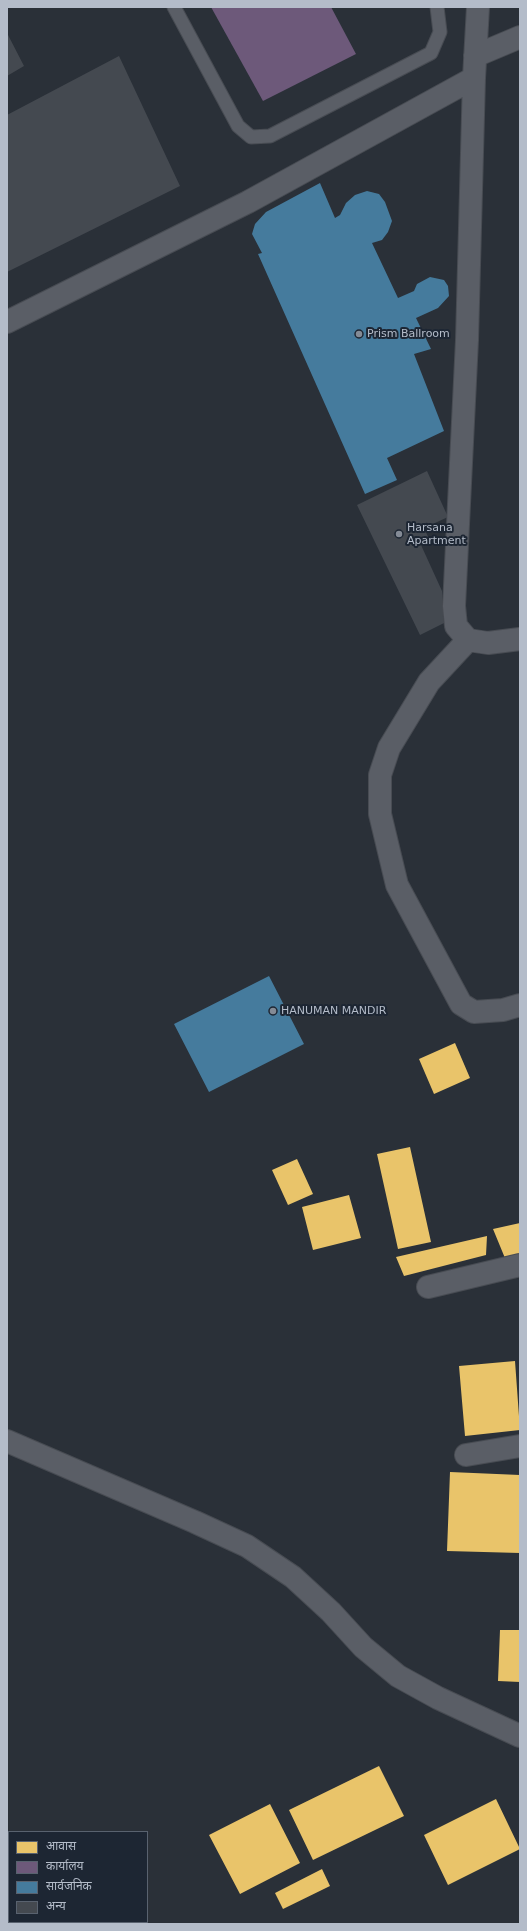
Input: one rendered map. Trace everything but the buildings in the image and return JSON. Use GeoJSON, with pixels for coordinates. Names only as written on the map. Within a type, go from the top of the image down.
{"type":"FeatureCollection","features":[{"type":"Feature","properties":{"kind":"street"},"geometry":{"type":"LineString","coordinates":[[478,7],[474,78],[468,340],[454,606],[456,626],[468,640],[488,643],[520,639]]}},
{"type":"Feature","properties":{"kind":"street"},"geometry":{"type":"LineString","coordinates":[[475,56],[520,37]]}},
{"type":"Feature","properties":{"kind":"street"},"geometry":{"type":"LineString","coordinates":[[7,322],[248,202],[474,78]]}},
{"type":"Feature","properties":{"kind":"street"},"geometry":{"type":"LineString","coordinates":[[468,640],[429,682],[389,748],[380,775],[380,814],[397,885],[461,1004],[474,1012],[503,1010],[520,1005]]}},
{"type":"Feature","properties":{"kind":"street"},"geometry":{"type":"LineString","coordinates":[[428,1287],[520,1265]]}},
{"type":"Feature","properties":{"kind":"street"},"geometry":{"type":"LineString","coordinates":[[7,1441],[247,1546],[293,1577],[331,1612],[363,1647],[398,1676],[438,1698],[520,1736]]}},
{"type":"Feature","properties":{"kind":"street"},"geometry":{"type":"LineString","coordinates":[[466,1455],[520,1446]]}},
{"type":"Feature","properties":{"kind":"lane"},"geometry":{"type":"LineString","coordinates":[[174,7],[238,126],[251,137],[270,136],[431,53],[440,32],[437,7]]}},
{"type":"Feature","properties":{"kind":"place","name":"Prism Ballroom"},"geometry":{"type":"Point","coordinates":[359,334]}},
{"type":"Feature","properties":{"kind":"place","name":"Harsana Apartment"},"geometry":{"type":"Point","coordinates":[399,534]}},
{"type":"Feature","properties":{"kind":"place","name":"HANUMAN MANDIR"},"geometry":{"type":"Point","coordinates":[273,1011]}}]}
